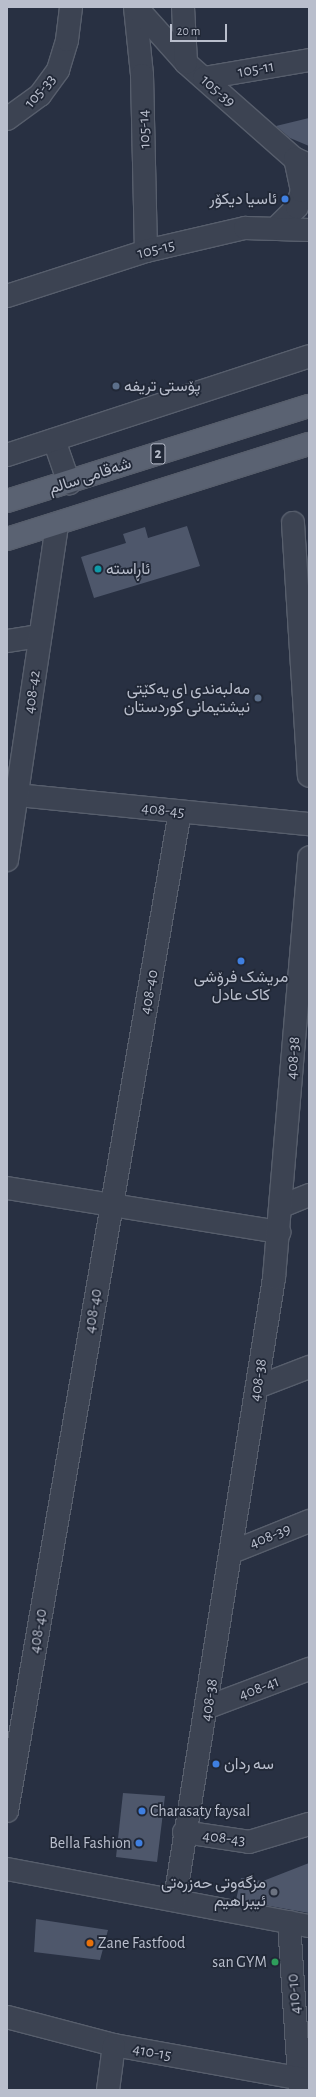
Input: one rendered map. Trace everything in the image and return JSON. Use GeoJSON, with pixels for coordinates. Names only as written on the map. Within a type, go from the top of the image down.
{"type":"FeatureCollection","features":[{"type":"Feature","properties":{"kind":"main road","name":"شەقامی سالم"},"geometry":{"type":"LineString","coordinates":[[7,502],[309,406]]}},
{"type":"Feature","properties":{"kind":"main road","name":"2"},"geometry":{"type":"LineString","coordinates":[[7,540],[309,444]]}},
{"type":"Feature","properties":{"kind":"street","name":"105-33"},"geometry":{"type":"LineString","coordinates":[[7,119],[40,95],[58,70],[67,40],[71,7]]}},
{"type":"Feature","properties":{"kind":"street","name":"105-39"},"geometry":{"type":"LineString","coordinates":[[136,7],[186,63],[302,162]]}},
{"type":"Feature","properties":{"kind":"street","name":"105-14"},"geometry":{"type":"LineString","coordinates":[[136,7],[142,76],[146,251]]}},
{"type":"Feature","properties":{"kind":"street"},"geometry":{"type":"LineString","coordinates":[[183,7],[186,63]]}},
{"type":"Feature","properties":{"kind":"street","name":"105-11"},"geometry":{"type":"LineString","coordinates":[[204,78],[309,60]]}},
{"type":"Feature","properties":{"kind":"street"},"geometry":{"type":"LineString","coordinates":[[277,227],[297,207],[302,191],[302,162]]}},
{"type":"Feature","properties":{"kind":"street","name":"105-15"},"geometry":{"type":"LineString","coordinates":[[7,296],[146,251],[245,228],[277,227],[309,230]]}},
{"type":"Feature","properties":{"kind":"street"},"geometry":{"type":"LineString","coordinates":[[7,455],[309,356]]}},
{"type":"Feature","properties":{"kind":"street"},"geometry":{"type":"LineString","coordinates":[[54,440],[69,483]]}},
{"type":"Feature","properties":{"kind":"street"},"geometry":{"type":"LineString","coordinates":[[293,523],[303,580],[309,775]]}},
{"type":"Feature","properties":{"kind":"street","name":"408-42"},"geometry":{"type":"LineString","coordinates":[[7,860],[57,524]]}},
{"type":"Feature","properties":{"kind":"street"},"geometry":{"type":"LineString","coordinates":[[7,641],[40,636]]}},
{"type":"Feature","properties":{"kind":"street","name":"408-45"},"geometry":{"type":"LineString","coordinates":[[17,795],[309,824]]}},
{"type":"Feature","properties":{"kind":"street","name":"408-40"},"geometry":{"type":"LineString","coordinates":[[7,1810],[180,812]]}},
{"type":"Feature","properties":{"kind":"street","name":"408-38"},"geometry":{"type":"LineString","coordinates":[[175,1899],[184,1832],[208,1707],[279,1232],[309,857]]}},
{"type":"Feature","properties":{"kind":"street"},"geometry":{"type":"LineString","coordinates":[[7,1188],[279,1232]]}},
{"type":"Feature","properties":{"kind":"street"},"geometry":{"type":"LineString","coordinates":[[282,1206],[309,1195]]}},
{"type":"Feature","properties":{"kind":"street"},"geometry":{"type":"LineString","coordinates":[[257,1387],[309,1367]]}},
{"type":"Feature","properties":{"kind":"street","name":"408-39"},"geometry":{"type":"LineString","coordinates":[[232,1552],[309,1521]]}},
{"type":"Feature","properties":{"kind":"street","name":"408-41"},"geometry":{"type":"LineString","coordinates":[[208,1707],[309,1669]]}},
{"type":"Feature","properties":{"kind":"street","name":"408-43"},"geometry":{"type":"LineString","coordinates":[[184,1832],[249,1842],[309,1824]]}},
{"type":"Feature","properties":{"kind":"street"},"geometry":{"type":"LineString","coordinates":[[7,1869],[175,1899],[299,1924]]}},
{"type":"Feature","properties":{"kind":"street","name":"410-10"},"geometry":{"type":"LineString","coordinates":[[299,1924],[303,2083]]}},
{"type":"Feature","properties":{"kind":"street","name":"410-15"},"geometry":{"type":"LineString","coordinates":[[7,2017],[114,2045],[303,2083]]}},
{"type":"Feature","properties":{"kind":"street"},"geometry":{"type":"LineString","coordinates":[[108,2090],[114,2045]]}},
{"type":"Feature","properties":{"kind":"building"},"geometry":{"type":"Polygon","coordinates":[[[309,118],[309,146],[290,138],[276,126],[309,118]]]}},
{"type":"Feature","properties":{"kind":"building"},"geometry":{"type":"Polygon","coordinates":[[[187,526],[200,566],[94,598],[81,557],[126,543],[123,534],[145,527],[148,538],[187,526]]]}},
{"type":"Feature","properties":{"kind":"building"},"geometry":{"type":"Polygon","coordinates":[[[123,1793],[165,1796],[157,1862],[116,1857],[123,1793]]]}},
{"type":"Feature","properties":{"kind":"building","name":"مزگەوتی حەزرەتی ئیبراهیم"},"geometry":{"type":"Polygon","coordinates":[[[309,1863],[309,1913],[236,1900],[241,1878],[263,1881],[309,1863]]]}},
{"type":"Feature","properties":{"kind":"building"},"geometry":{"type":"Polygon","coordinates":[[[36,1919],[108,1930],[100,1960],[34,1952],[36,1919]]]}},
{"type":"Feature","properties":{"kind":"place","name":"ئاسیا دیكۆر"},"geometry":{"type":"Point","coordinates":[285,199]}},
{"type":"Feature","properties":{"kind":"place","name":"پۆستی تریفە"},"geometry":{"type":"Point","coordinates":[116,386]}},
{"type":"Feature","properties":{"kind":"place","name":"ئاڕاستە"},"geometry":{"type":"Point","coordinates":[98,569]}},
{"type":"Feature","properties":{"kind":"place","name":"مەلبەندی ١ی یەکێتی نیشتیمانی کوردستان"},"geometry":{"type":"Point","coordinates":[258,698]}},
{"type":"Feature","properties":{"kind":"place","name":"مریشک فرۆشی کاک عادل"},"geometry":{"type":"Point","coordinates":[241,961]}},
{"type":"Feature","properties":{"kind":"place","name":"سه ردان"},"geometry":{"type":"Point","coordinates":[216,1764]}},
{"type":"Feature","properties":{"kind":"place","name":"Charasaty faysal"},"geometry":{"type":"Point","coordinates":[142,1811]}},
{"type":"Feature","properties":{"kind":"place","name":"Bella Fashion"},"geometry":{"type":"Point","coordinates":[139,1843]}},
{"type":"Feature","properties":{"kind":"place","name":"مزگەوتی حەزرەتی ئیبراهیم"},"geometry":{"type":"Point","coordinates":[274,1892]}},
{"type":"Feature","properties":{"kind":"place","name":"Zane Fastfood"},"geometry":{"type":"Point","coordinates":[90,1943]}},
{"type":"Feature","properties":{"kind":"place","name":"san GYM"},"geometry":{"type":"Point","coordinates":[275,1962]}}]}
